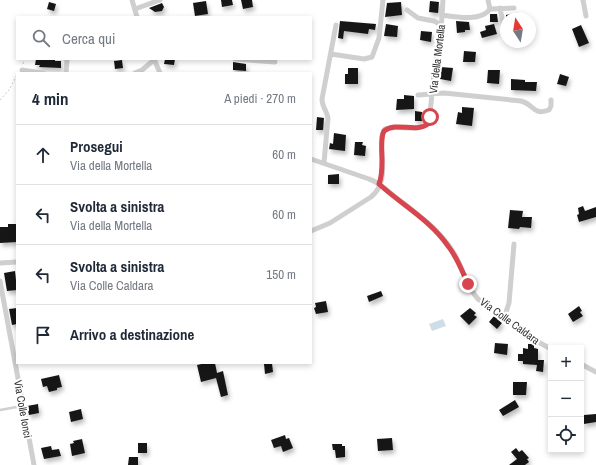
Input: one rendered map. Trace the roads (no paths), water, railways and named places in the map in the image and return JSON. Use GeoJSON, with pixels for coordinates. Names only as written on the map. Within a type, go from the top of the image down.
{"type":"FeatureCollection","features":[{"type":"Feature","properties":{"kind":"street"},"geometry":{"type":"LineString","coordinates":[[132,0],[137,16]]}},
{"type":"Feature","properties":{"kind":"street"},"geometry":{"type":"LineString","coordinates":[[135,9],[160,0]]}},
{"type":"Feature","properties":{"kind":"street"},"geometry":{"type":"LineString","coordinates":[[331,54],[364,59],[372,57],[379,38],[383,0]]}},
{"type":"Feature","properties":{"kind":"street","name":"Via della Mortella"},"geometry":{"type":"LineString","coordinates":[[312,231],[330,223],[368,200],[375,193],[383,170],[382,138],[385,129],[391,127],[419,127],[428,125],[430,119],[443,0]]}},
{"type":"Feature","properties":{"kind":"street"},"geometry":{"type":"LineString","coordinates":[[488,0],[490,9]]}},
{"type":"Feature","properties":{"kind":"street"},"geometry":{"type":"LineString","coordinates":[[583,0],[586,16]]}},
{"type":"Feature","properties":{"kind":"street"},"geometry":{"type":"LineString","coordinates":[[500,8],[501,12]]}},
{"type":"Feature","properties":{"kind":"street"},"geometry":{"type":"LineString","coordinates":[[442,15],[468,17],[480,16],[485,14],[490,9],[514,8]]}},
{"type":"Feature","properties":{"kind":"street"},"geometry":{"type":"LineString","coordinates":[[407,10],[418,18],[432,20],[441,25]]}},
{"type":"Feature","properties":{"kind":"street"},"geometry":{"type":"LineString","coordinates":[[324,163],[328,118],[322,101],[336,25]]}},
{"type":"Feature","properties":{"kind":"street"},"geometry":{"type":"LineString","coordinates":[[66,72],[67,60]]}},
{"type":"Feature","properties":{"kind":"street"},"geometry":{"type":"LineString","coordinates":[[137,72],[142,70],[153,60]]}},
{"type":"Feature","properties":{"kind":"street"},"geometry":{"type":"LineString","coordinates":[[154,60],[160,72]]}},
{"type":"Feature","properties":{"kind":"street"},"geometry":{"type":"LineString","coordinates":[[248,60],[275,62]]}},
{"type":"Feature","properties":{"kind":"street"},"geometry":{"type":"LineString","coordinates":[[22,70],[37,72]]}},
{"type":"Feature","properties":{"kind":"street"},"geometry":{"type":"LineString","coordinates":[[418,95],[444,93],[521,100],[528,103],[534,110],[539,112],[549,110],[551,100]]}},
{"type":"Feature","properties":{"kind":"street","name":"Via Colle Caldara"},"geometry":{"type":"LineString","coordinates":[[312,159],[372,180],[422,218],[439,234],[454,255],[474,294],[485,305],[534,340],[548,347]]}},
{"type":"Feature","properties":{"kind":"street"},"geometry":{"type":"LineString","coordinates":[[504,318],[509,303],[514,244]]}},
{"type":"Feature","properties":{"kind":"street"},"geometry":{"type":"LineString","coordinates":[[0,263],[16,262]]}},
{"type":"Feature","properties":{"kind":"street","name":"Via Colle Ionci"},"geometry":{"type":"LineString","coordinates":[[0,281],[34,465]]}},
{"type":"Feature","properties":{"kind":"street"},"geometry":{"type":"LineString","coordinates":[[584,366],[596,372]]}},
{"type":"Feature","properties":{"kind":"lane"},"geometry":{"type":"LineString","coordinates":[[0,410],[23,406]]}}]}
